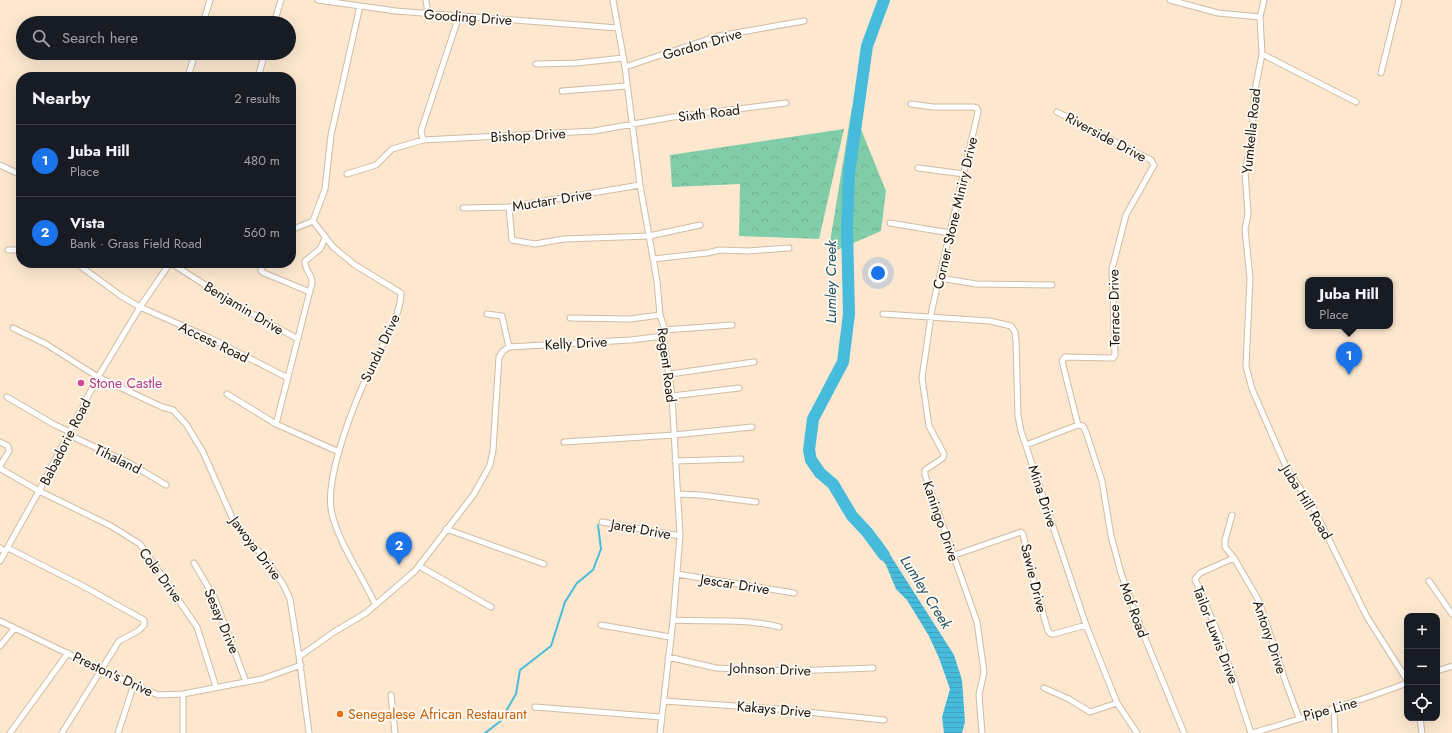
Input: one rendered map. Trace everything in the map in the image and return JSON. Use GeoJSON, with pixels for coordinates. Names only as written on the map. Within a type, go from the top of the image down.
{"type":"FeatureCollection","features":[{"type":"Feature","properties":{"kind":"street"},"geometry":{"type":"LineString","coordinates":[[205,16],[210,0]]}},
{"type":"Feature","properties":{"kind":"street"},"geometry":{"type":"LineString","coordinates":[[276,16],[281,0]]}},
{"type":"Feature","properties":{"kind":"street","name":"Gooding Drive"},"geometry":{"type":"LineString","coordinates":[[318,0],[428,14],[618,28]]}},
{"type":"Feature","properties":{"kind":"street"},"geometry":{"type":"LineString","coordinates":[[426,0],[428,14]]}},
{"type":"Feature","properties":{"kind":"street","name":"Regent Road"},"geometry":{"type":"LineString","coordinates":[[613,0],[625,67],[640,185],[657,281],[660,315],[664,333],[672,396],[680,536],[673,620],[660,733]]}},
{"type":"Feature","properties":{"kind":"street"},"geometry":{"type":"LineString","coordinates":[[1170,0],[1218,13],[1260,17]]}},
{"type":"Feature","properties":{"kind":"street","name":"Yumkella Road"},"geometry":{"type":"LineString","coordinates":[[1246,335],[1250,278],[1245,229],[1248,214],[1245,171],[1251,145],[1255,90],[1262,54],[1260,17],[1264,0]]}},
{"type":"Feature","properties":{"kind":"street"},"geometry":{"type":"LineString","coordinates":[[1381,73],[1399,0]]}},
{"type":"Feature","properties":{"kind":"street"},"geometry":{"type":"LineString","coordinates":[[296,228],[313,222],[325,189],[331,135],[360,6]]}},
{"type":"Feature","properties":{"kind":"street"},"geometry":{"type":"LineString","coordinates":[[423,140],[421,130],[459,16]]}},
{"type":"Feature","properties":{"kind":"street","name":"Gordon Drive"},"geometry":{"type":"LineString","coordinates":[[625,67],[718,36],[804,21]]}},
{"type":"Feature","properties":{"kind":"street"},"geometry":{"type":"LineString","coordinates":[[1262,54],[1356,102]]}},
{"type":"Feature","properties":{"kind":"street"},"geometry":{"type":"LineString","coordinates":[[536,64],[577,63],[623,58]]}},
{"type":"Feature","properties":{"kind":"street"},"geometry":{"type":"LineString","coordinates":[[189,72],[193,60]]}},
{"type":"Feature","properties":{"kind":"street"},"geometry":{"type":"LineString","coordinates":[[259,72],[263,60]]}},
{"type":"Feature","properties":{"kind":"street"},"geometry":{"type":"LineString","coordinates":[[562,91],[627,86]]}},
{"type":"Feature","properties":{"kind":"street","name":"Sixth Road"},"geometry":{"type":"LineString","coordinates":[[632,123],[786,102]]}},
{"type":"Feature","properties":{"kind":"street","name":"Corner Stone Miniry Drive"},"geometry":{"type":"LineString","coordinates":[[911,104],[933,107],[977,108],[978,112],[931,318]]}},
{"type":"Feature","properties":{"kind":"street","name":"Riverside Drive"},"geometry":{"type":"LineString","coordinates":[[1057,112],[1153,163]]}},
{"type":"Feature","properties":{"kind":"street","name":"Bishop Drive"},"geometry":{"type":"LineString","coordinates":[[347,174],[376,165],[392,149],[423,140],[594,131],[617,128],[632,123]]}},
{"type":"Feature","properties":{"kind":"street","name":"Terrace Drive"},"geometry":{"type":"LineString","coordinates":[[1078,425],[1062,361],[1068,356],[1113,358],[1115,355],[1112,269],[1113,258],[1126,215],[1146,181],[1153,163]]}},
{"type":"Feature","properties":{"kind":"street"},"geometry":{"type":"LineString","coordinates":[[0,165],[16,173]]}},
{"type":"Feature","properties":{"kind":"street"},"geometry":{"type":"LineString","coordinates":[[918,168],[964,174]]}},
{"type":"Feature","properties":{"kind":"street","name":"Muctarr Drive"},"geometry":{"type":"LineString","coordinates":[[463,208],[509,207],[640,185]]}},
{"type":"Feature","properties":{"kind":"street"},"geometry":{"type":"LineString","coordinates":[[509,207],[512,240],[535,244],[564,239],[648,236],[700,225]]}},
{"type":"Feature","properties":{"kind":"street","name":"Sundu Drive"},"geometry":{"type":"LineString","coordinates":[[313,222],[333,247],[355,265],[401,293],[397,313],[382,348],[361,388],[339,452],[331,493],[332,513],[340,534],[376,604]]}},
{"type":"Feature","properties":{"kind":"street"},"geometry":{"type":"LineString","coordinates":[[890,223],[950,233]]}},
{"type":"Feature","properties":{"kind":"street"},"geometry":{"type":"LineString","coordinates":[[276,424],[313,280],[305,267],[305,261],[320,249],[325,238]]}},
{"type":"Feature","properties":{"kind":"street"},"geometry":{"type":"LineString","coordinates":[[653,259],[707,253],[720,250],[748,251],[790,248]]}},
{"type":"Feature","properties":{"kind":"street"},"geometry":{"type":"LineString","coordinates":[[8,250],[16,250]]}},
{"type":"Feature","properties":{"kind":"street","name":"Access Road"},"geometry":{"type":"LineString","coordinates":[[83,268],[121,296],[140,307],[210,338],[288,378]]}},
{"type":"Feature","properties":{"kind":"street","name":"Babadorie Road"},"geometry":{"type":"LineString","coordinates":[[0,561],[70,433],[98,376],[140,307],[167,268]]}},
{"type":"Feature","properties":{"kind":"street","name":"Benjamin Drive"},"geometry":{"type":"LineString","coordinates":[[178,268],[238,306],[298,339]]}},
{"type":"Feature","properties":{"kind":"street"},"geometry":{"type":"LineString","coordinates":[[261,268],[261,271],[264,273],[310,292]]}},
{"type":"Feature","properties":{"kind":"street"},"geometry":{"type":"LineString","coordinates":[[940,278],[976,284],[1052,285]]}},
{"type":"Feature","properties":{"kind":"street"},"geometry":{"type":"LineString","coordinates":[[300,656],[334,632],[366,613],[419,566],[474,494],[490,465],[493,450],[499,357],[503,350],[509,347],[502,316],[487,314]]}},
{"type":"Feature","properties":{"kind":"street"},"geometry":{"type":"LineString","coordinates":[[884,314],[931,318]]}},
{"type":"Feature","properties":{"kind":"street"},"geometry":{"type":"LineString","coordinates":[[570,318],[630,319],[660,315]]}},
{"type":"Feature","properties":{"kind":"street","name":"Mina Drive"},"geometry":{"type":"LineString","coordinates":[[931,318],[1005,323],[1011,326],[1015,332],[1018,416],[1026,445],[1086,626],[1117,703],[1137,733]]}},
{"type":"Feature","properties":{"kind":"street","name":"Kaningo Drive"},"geometry":{"type":"LineString","coordinates":[[931,318],[922,378],[929,426],[944,454],[943,458],[925,470],[925,475],[976,622],[984,672],[979,696],[982,733]]}},
{"type":"Feature","properties":{"kind":"street","name":"Kelly Drive"},"geometry":{"type":"LineString","coordinates":[[509,347],[631,340],[664,333],[732,325]]}},
{"type":"Feature","properties":{"kind":"street","name":"Jawoya Drive"},"geometry":{"type":"LineString","coordinates":[[13,328],[46,344],[98,376],[162,407],[173,410],[186,424],[203,452],[234,522],[267,561],[283,584],[292,608],[309,733]]}},
{"type":"Feature","properties":{"kind":"street","name":"Juba Hill Road"},"geometry":{"type":"LineString","coordinates":[[1246,335],[1246,366],[1248,376],[1276,448],[1287,469],[1314,509],[1367,617],[1404,676]]}},
{"type":"Feature","properties":{"kind":"street"},"geometry":{"type":"LineString","coordinates":[[670,374],[754,362]]}},
{"type":"Feature","properties":{"kind":"street"},"geometry":{"type":"LineString","coordinates":[[672,396],[739,388]]}},
{"type":"Feature","properties":{"kind":"street"},"geometry":{"type":"LineString","coordinates":[[227,394],[276,424],[339,452]]}},
{"type":"Feature","properties":{"kind":"street","name":"Tihaland"},"geometry":{"type":"LineString","coordinates":[[6,397],[55,426],[134,466],[166,485]]}},
{"type":"Feature","properties":{"kind":"street"},"geometry":{"type":"LineString","coordinates":[[1026,445],[1078,425]]}},
{"type":"Feature","properties":{"kind":"street","name":"Mof Road"},"geometry":{"type":"LineString","coordinates":[[1078,425],[1083,426],[1086,432],[1102,481],[1111,536],[1120,573],[1184,733]]}},
{"type":"Feature","properties":{"kind":"street"},"geometry":{"type":"LineString","coordinates":[[564,442],[674,436],[752,427]]}},
{"type":"Feature","properties":{"kind":"street","name":"Cole Drive"},"geometry":{"type":"LineString","coordinates":[[0,442],[8,446],[9,451],[0,466],[1,469],[39,491],[111,526],[140,544],[198,627],[216,687]]}},
{"type":"Feature","properties":{"kind":"street"},"geometry":{"type":"LineString","coordinates":[[675,461],[742,459]]}},
{"type":"Feature","properties":{"kind":"street"},"geometry":{"type":"LineString","coordinates":[[678,494],[701,494],[756,502]]}},
{"type":"Feature","properties":{"kind":"street","name":"Antony Drive"},"geometry":{"type":"LineString","coordinates":[[1232,515],[1225,540],[1225,547],[1234,558],[1259,601],[1299,718]]}},
{"type":"Feature","properties":{"kind":"street","name":"Jaret Drive"},"geometry":{"type":"LineString","coordinates":[[602,522],[680,536]]}},
{"type":"Feature","properties":{"kind":"street"},"geometry":{"type":"LineString","coordinates":[[446,529],[544,564]]}},
{"type":"Feature","properties":{"kind":"street","name":"Sawie Drive"},"geometry":{"type":"LineString","coordinates":[[952,556],[1020,532],[1023,534],[1030,567],[1050,634],[1086,626]]}},
{"type":"Feature","properties":{"kind":"street"},"geometry":{"type":"LineString","coordinates":[[0,548],[83,586],[144,620],[144,625],[138,631],[119,641],[62,733]]}},
{"type":"Feature","properties":{"kind":"street","name":"Tailor Luwis Drive"},"geometry":{"type":"LineString","coordinates":[[1234,558],[1200,573],[1195,579],[1220,638],[1252,733]]}},
{"type":"Feature","properties":{"kind":"street","name":"Sesay Drive"},"geometry":{"type":"LineString","coordinates":[[194,563],[216,599],[246,682]]}},
{"type":"Feature","properties":{"kind":"street"},"geometry":{"type":"LineString","coordinates":[[419,566],[491,607]]}},
{"type":"Feature","properties":{"kind":"street","name":"Jescar Drive"},"geometry":{"type":"LineString","coordinates":[[677,574],[794,593]]}},
{"type":"Feature","properties":{"kind":"street"},"geometry":{"type":"LineString","coordinates":[[1429,580],[1452,614]]}},
{"type":"Feature","properties":{"kind":"street"},"geometry":{"type":"LineString","coordinates":[[673,620],[701,622],[760,622],[779,627]]}},
{"type":"Feature","properties":{"kind":"street","name":"Preston's Drive"},"geometry":{"type":"LineString","coordinates":[[0,621],[102,670],[158,694],[183,694],[262,679],[300,665]]}},
{"type":"Feature","properties":{"kind":"street"},"geometry":{"type":"LineString","coordinates":[[601,625],[670,637]]}},
{"type":"Feature","properties":{"kind":"street"},"geometry":{"type":"LineString","coordinates":[[0,646],[14,629]]}},
{"type":"Feature","properties":{"kind":"street"},"geometry":{"type":"LineString","coordinates":[[10,733],[68,653]]}},
{"type":"Feature","properties":{"kind":"street","name":"Johnson Drive"},"geometry":{"type":"LineString","coordinates":[[668,658],[716,668],[790,671],[873,668]]}},
{"type":"Feature","properties":{"kind":"street"},"geometry":{"type":"LineString","coordinates":[[1440,670],[1452,666]]}},
{"type":"Feature","properties":{"kind":"street","name":"Pipe Line"},"geometry":{"type":"LineString","coordinates":[[1252,733],[1299,718],[1365,700],[1404,682]]}},
{"type":"Feature","properties":{"kind":"street"},"geometry":{"type":"LineString","coordinates":[[118,733],[134,684]]}},
{"type":"Feature","properties":{"kind":"street"},"geometry":{"type":"LineString","coordinates":[[1044,688],[1068,699],[1090,712],[1117,703]]}},
{"type":"Feature","properties":{"kind":"street"},"geometry":{"type":"LineString","coordinates":[[183,694],[183,733]]}},
{"type":"Feature","properties":{"kind":"street"},"geometry":{"type":"LineString","coordinates":[[391,695],[395,733]]}},
{"type":"Feature","properties":{"kind":"street","name":"Kakays Drive"},"geometry":{"type":"LineString","coordinates":[[664,701],[765,708],[884,720]]}},
{"type":"Feature","properties":{"kind":"street"},"geometry":{"type":"LineString","coordinates":[[535,707],[661,717]]}},
{"type":"Feature","properties":{"kind":"street"},"geometry":{"type":"LineString","coordinates":[[1334,709],[1335,733]]}},
{"type":"Feature","properties":{"kind":"street"},"geometry":{"type":"LineString","coordinates":[[1420,721],[1422,733]]}},
{"type":"Feature","properties":{"kind":"green space"},"geometry":{"type":"Polygon","coordinates":[[[852,107],[886,191],[881,231],[828,254],[852,107]]]}},
{"type":"Feature","properties":{"kind":"green space"},"geometry":{"type":"Polygon","coordinates":[[[844,129],[819,239],[739,236],[740,184],[672,187],[670,155],[844,129]]]}},
{"type":"Feature","properties":{"kind":"water"},"geometry":{"type":"Polygon","coordinates":[[[880,539],[954,655],[962,680],[965,722],[962,733],[944,733],[942,717],[950,689],[929,636],[907,600],[896,589],[886,565],[871,544],[880,539]]]}},
{"type":"Feature","properties":{"kind":"waterway","name":"Lumley Creek"},"geometry":{"type":"LineString","coordinates":[[884,0],[867,46],[849,173],[847,228],[849,314],[843,362],[813,419],[809,450],[811,460],[820,473],[833,484],[852,516],[867,532],[884,555]]}},
{"type":"Feature","properties":{"kind":"waterway"},"geometry":{"type":"LineString","coordinates":[[485,733],[506,717],[506,711],[516,694],[520,670],[551,646],[565,602],[577,583],[593,570],[601,549],[598,525]]}},
{"type":"Feature","properties":{"kind":"place","name":"Juba Hill"},"geometry":{"type":"Point","coordinates":[1349,375]}},
{"type":"Feature","properties":{"kind":"place","name":"Stone Castle"},"geometry":{"type":"Point","coordinates":[81,383]}},
{"type":"Feature","properties":{"kind":"place","name":"Vista"},"geometry":{"type":"Point","coordinates":[399,565]}},
{"type":"Feature","properties":{"kind":"place","name":"Senegalese African Restaurant"},"geometry":{"type":"Point","coordinates":[340,714]}}]}
